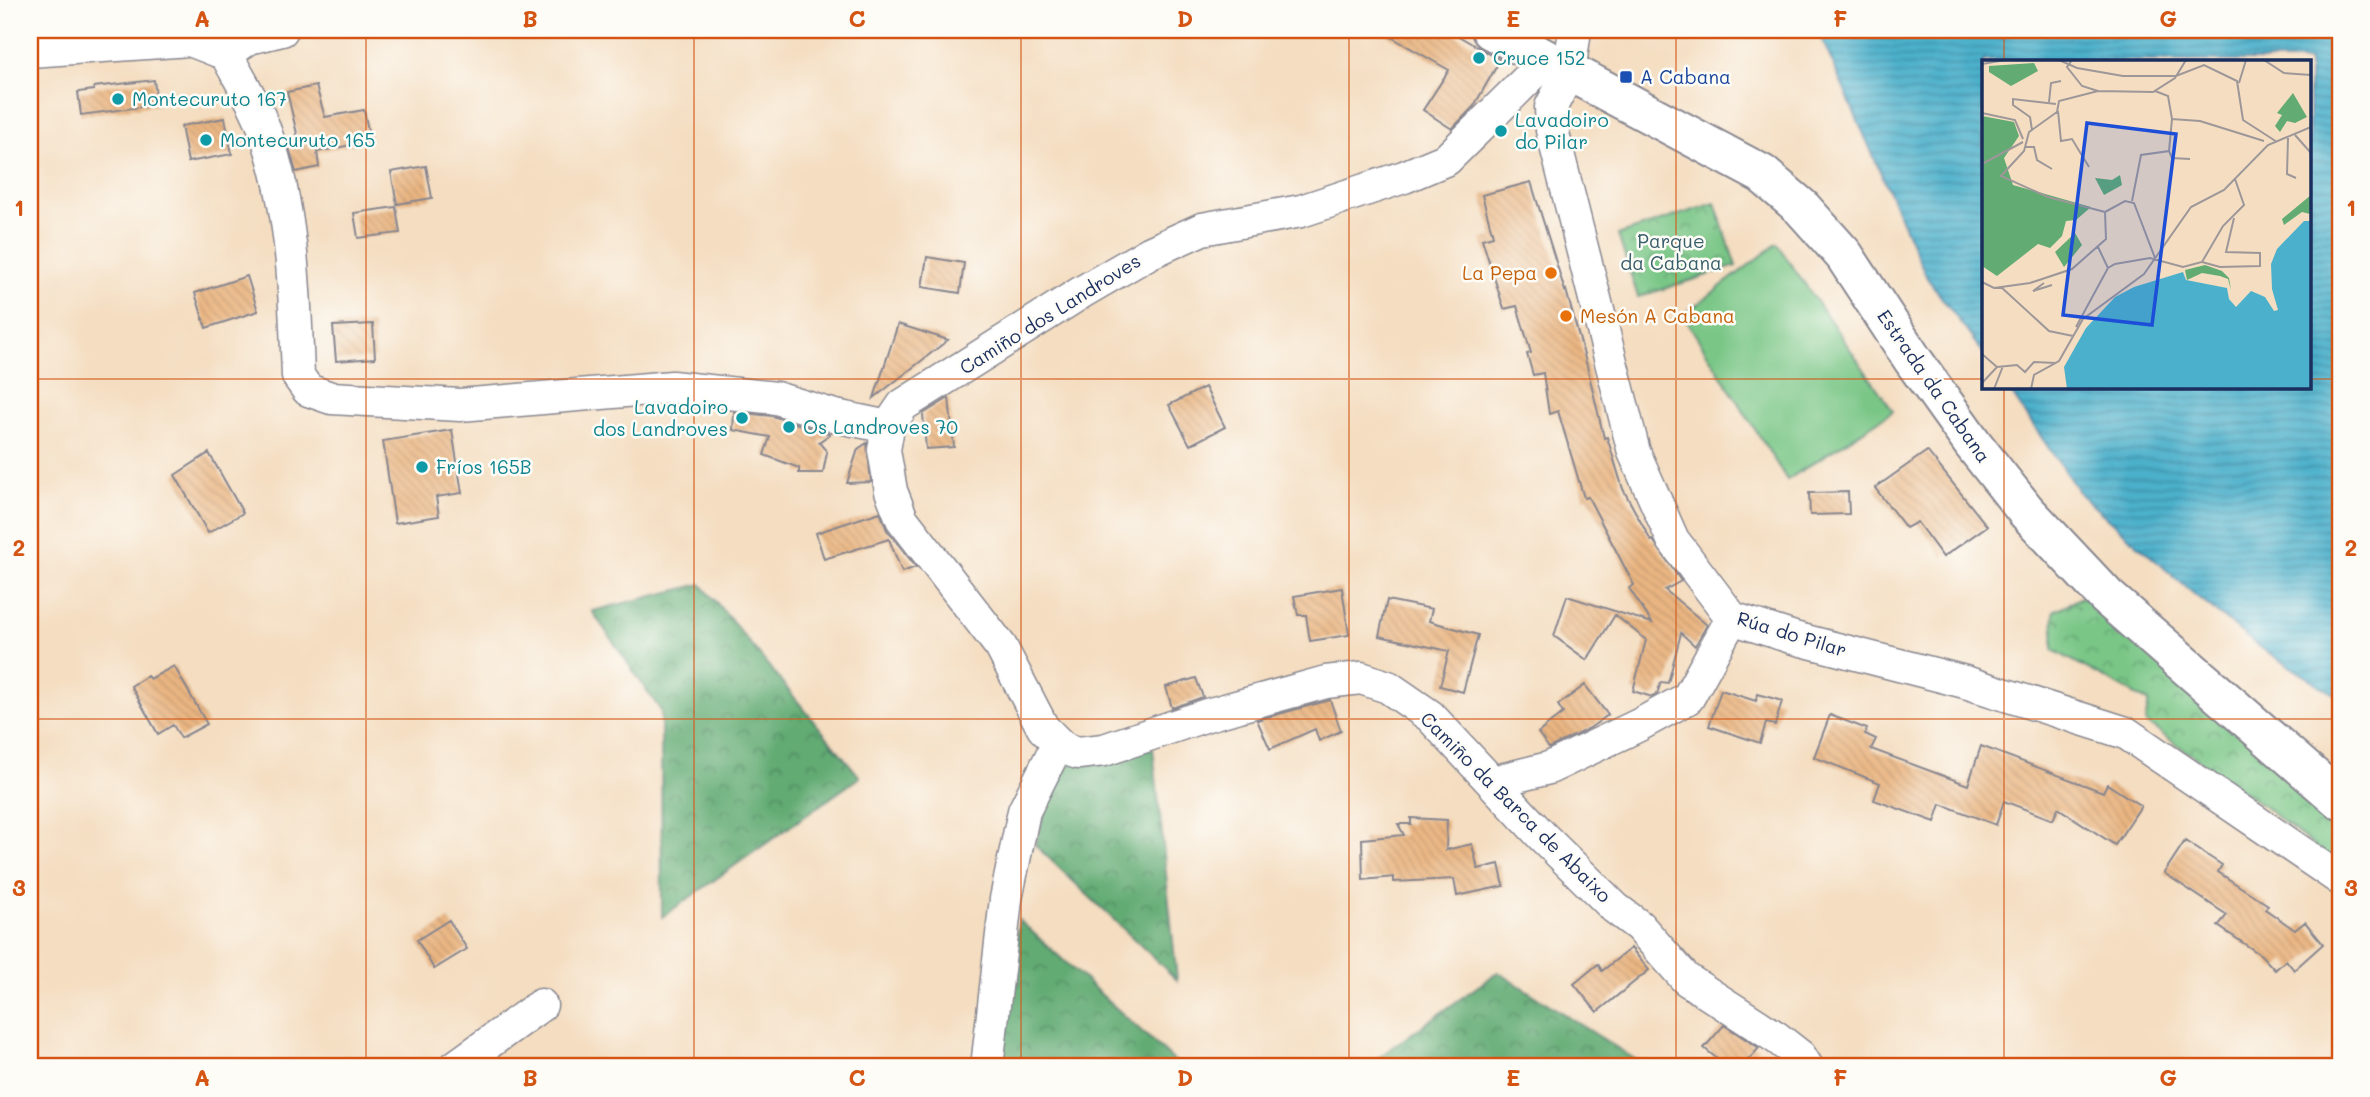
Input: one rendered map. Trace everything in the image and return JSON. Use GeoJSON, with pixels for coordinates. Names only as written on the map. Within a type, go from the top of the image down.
{"type":"FeatureCollection","features":[{"type":"Feature","properties":{"kind":"main road","name":"Estrada da Cabana"},"geometry":{"type":"LineString","coordinates":[[1491,30],[1762,174],[1802,208],[1844,255],[1913,360],[2026,512],[2107,597],[2340,800]]}},
{"type":"Feature","properties":{"kind":"street"},"geometry":{"type":"LineString","coordinates":[[226,54],[249,38],[282,30]]}},
{"type":"Feature","properties":{"kind":"street","name":"Rúa do Pilar"},"geometry":{"type":"LineString","coordinates":[[1575,30],[1558,66],[1552,107],[1552,130],[1634,452],[1673,540],[1732,618],[1794,638],[1965,682],[2126,733],[2340,879]]}},
{"type":"Feature","properties":{"kind":"street"},"geometry":{"type":"LineString","coordinates":[[30,51],[190,40],[226,54],[265,129],[285,204],[294,274],[298,376],[308,390],[331,398],[460,405],[672,387],[776,398],[835,416],[888,427],[884,450],[891,491],[902,519],[1001,647],[1043,727],[1058,743],[1024,811],[1006,899],[986,1067]]}},
{"type":"Feature","properties":{"kind":"street","name":"Camiño dos Landroves"},"geometry":{"type":"LineString","coordinates":[[888,427],[904,405],[1082,292],[1149,253],[1202,229],[1301,211],[1404,177],[1447,159],[1558,66]]}},
{"type":"Feature","properties":{"kind":"street"},"geometry":{"type":"LineString","coordinates":[[1493,782],[1549,768],[1688,698],[1732,618]]}},
{"type":"Feature","properties":{"kind":"street","name":"Camiño da Barca de Abaixo"},"geometry":{"type":"LineString","coordinates":[[1058,743],[1063,748],[1078,753],[1104,750],[1208,715],[1326,682],[1361,678],[1388,687],[1430,716],[1542,836],[1597,890],[1639,926],[1686,979],[1777,1038],[1800,1056],[1807,1067]]}},
{"type":"Feature","properties":{"kind":"street"},"geometry":{"type":"LineString","coordinates":[[455,1067],[541,1005]]}},
{"type":"Feature","properties":{"kind":"green space","name":"Parque da Cabana"},"geometry":{"type":"Polygon","coordinates":[[[1715,203],[1736,266],[1638,297],[1618,235],[1715,203]]]}},
{"type":"Feature","properties":{"kind":"green space"},"geometry":{"type":"Polygon","coordinates":[[[1777,244],[1893,411],[1787,480],[1683,315],[1777,244]]]}},
{"type":"Feature","properties":{"kind":"green space"},"geometry":{"type":"Polygon","coordinates":[[[701,584],[860,777],[662,917],[661,711],[592,611],[701,584]]]}},
{"type":"Feature","properties":{"kind":"green space"},"geometry":{"type":"Polygon","coordinates":[[[2086,595],[2340,817],[2340,866],[2254,799],[2145,722],[2149,702],[2053,650],[2054,611],[2086,595]]]}},
{"type":"Feature","properties":{"kind":"green space"},"geometry":{"type":"Polygon","coordinates":[[[1153,748],[1177,980],[1035,845],[1059,763],[1153,748]]]}},
{"type":"Feature","properties":{"kind":"green space"},"geometry":{"type":"Polygon","coordinates":[[[1019,920],[1181,1067],[1001,1067],[1019,920]]]}},
{"type":"Feature","properties":{"kind":"green space"},"geometry":{"type":"Polygon","coordinates":[[[1498,972],[1647,1067],[1365,1067],[1498,972]]]}},
{"type":"Feature","properties":{"kind":"water"},"geometry":{"type":"Polygon","coordinates":[[[1818,30],[2340,30],[2340,698],[2258,646],[2081,495],[2008,388],[2310,388],[2310,60],[1982,60],[1982,352],[1927,278],[1818,30]]]}},
{"type":"Feature","properties":{"kind":"building"},"geometry":{"type":"Polygon","coordinates":[[[1379,30],[1448,30],[1500,60],[1474,106],[1452,129],[1423,110],[1449,70],[1379,30]]]}},
{"type":"Feature","properties":{"kind":"building","name":"Montecuruto 167"},"geometry":{"type":"Polygon","coordinates":[[[154,80],[157,105],[81,115],[78,92],[94,90],[94,87],[154,80]]]}},
{"type":"Feature","properties":{"kind":"building"},"geometry":{"type":"Polygon","coordinates":[[[316,86],[325,117],[364,110],[370,141],[317,152],[319,167],[296,172],[288,144],[299,142],[287,92],[316,86]]]}},
{"type":"Feature","properties":{"kind":"building","name":"Montecuruto 165"},"geometry":{"type":"Polygon","coordinates":[[[225,118],[232,154],[188,162],[181,126],[225,118]]]}},
{"type":"Feature","properties":{"kind":"building"},"geometry":{"type":"Polygon","coordinates":[[[426,166],[432,198],[397,204],[391,172],[426,166]]]}},
{"type":"Feature","properties":{"kind":"building"},"geometry":{"type":"Polygon","coordinates":[[[1531,182],[1566,290],[1604,438],[1607,437],[1623,489],[1651,541],[1653,540],[1681,581],[1665,590],[1707,625],[1695,646],[1681,633],[1668,683],[1661,682],[1657,694],[1652,697],[1633,691],[1646,640],[1615,615],[1587,660],[1554,636],[1567,596],[1652,623],[1629,588],[1634,585],[1588,497],[1584,498],[1558,411],[1549,414],[1543,373],[1533,375],[1527,354],[1531,353],[1517,306],[1504,309],[1482,239],[1493,236],[1482,195],[1531,182]]]}},
{"type":"Feature","properties":{"kind":"building"},"geometry":{"type":"Polygon","coordinates":[[[396,207],[400,233],[358,238],[354,213],[396,207]]]}},
{"type":"Feature","properties":{"kind":"building"},"geometry":{"type":"Polygon","coordinates":[[[927,257],[964,263],[960,293],[922,287],[927,257]]]}},
{"type":"Feature","properties":{"kind":"building"},"geometry":{"type":"Polygon","coordinates":[[[247,276],[258,311],[206,328],[195,293],[247,276]]]}},
{"type":"Feature","properties":{"kind":"building"},"geometry":{"type":"Polygon","coordinates":[[[373,324],[375,358],[336,361],[333,326],[373,324]]]}},
{"type":"Feature","properties":{"kind":"building"},"geometry":{"type":"Polygon","coordinates":[[[898,324],[948,340],[874,398],[898,324]]]}},
{"type":"Feature","properties":{"kind":"building"},"geometry":{"type":"Polygon","coordinates":[[[1205,387],[1225,427],[1190,445],[1169,405],[1205,387]]]}},
{"type":"Feature","properties":{"kind":"building"},"geometry":{"type":"Polygon","coordinates":[[[949,398],[954,447],[926,449],[923,414],[949,398]]]}},
{"type":"Feature","properties":{"kind":"building"},"geometry":{"type":"Polygon","coordinates":[[[734,412],[772,416],[830,434],[819,442],[827,452],[823,473],[799,473],[799,468],[764,455],[770,437],[733,430],[734,412]]]}},
{"type":"Feature","properties":{"kind":"building","name":"Fríos 165B"},"geometry":{"type":"Polygon","coordinates":[[[452,430],[462,493],[436,497],[439,516],[395,523],[383,441],[452,430]]]}},
{"type":"Feature","properties":{"kind":"building"},"geometry":{"type":"Polygon","coordinates":[[[867,443],[871,482],[847,483],[858,449],[867,443]]]}},
{"type":"Feature","properties":{"kind":"building"},"geometry":{"type":"Polygon","coordinates":[[[1927,451],[1987,526],[1943,557],[1917,522],[1906,528],[1875,488],[1927,451]]]}},
{"type":"Feature","properties":{"kind":"building"},"geometry":{"type":"Polygon","coordinates":[[[209,453],[243,513],[208,533],[175,475],[209,453]]]}},
{"type":"Feature","properties":{"kind":"building"},"geometry":{"type":"Polygon","coordinates":[[[1848,492],[1849,514],[1810,515],[1809,493],[1848,492]]]}},
{"type":"Feature","properties":{"kind":"building"},"geometry":{"type":"Polygon","coordinates":[[[880,512],[887,530],[916,567],[902,572],[889,539],[824,559],[816,533],[880,512]]]}},
{"type":"Feature","properties":{"kind":"building"},"geometry":{"type":"Polygon","coordinates":[[[1342,588],[1349,635],[1310,641],[1306,615],[1298,615],[1294,596],[1342,588]]]}},
{"type":"Feature","properties":{"kind":"building"},"geometry":{"type":"Polygon","coordinates":[[[1387,600],[1432,609],[1429,621],[1478,635],[1463,692],[1440,686],[1449,651],[1379,636],[1387,600]]]}},
{"type":"Feature","properties":{"kind":"building"},"geometry":{"type":"Polygon","coordinates":[[[174,666],[207,724],[181,738],[173,725],[158,734],[131,686],[147,676],[150,679],[174,666]]]}},
{"type":"Feature","properties":{"kind":"building"},"geometry":{"type":"Polygon","coordinates":[[[1196,678],[1203,697],[1172,708],[1166,687],[1196,678]]]}},
{"type":"Feature","properties":{"kind":"building"},"geometry":{"type":"Polygon","coordinates":[[[1585,685],[1608,715],[1590,728],[1549,748],[1538,733],[1563,713],[1558,705],[1585,685]]]}},
{"type":"Feature","properties":{"kind":"building"},"geometry":{"type":"Polygon","coordinates":[[[1721,690],[1756,701],[1758,694],[1782,701],[1775,725],[1766,723],[1760,743],[1709,726],[1721,690]]]}},
{"type":"Feature","properties":{"kind":"building"},"geometry":{"type":"Polygon","coordinates":[[[1330,700],[1341,731],[1319,741],[1315,729],[1270,749],[1257,720],[1330,700]]]}},
{"type":"Feature","properties":{"kind":"building"},"geometry":{"type":"Polygon","coordinates":[[[1830,715],[1867,729],[1865,734],[1876,739],[1871,749],[1968,785],[1981,746],[2103,792],[2107,784],[2141,806],[2115,845],[2058,808],[2053,820],[2004,801],[1996,825],[1941,804],[1935,822],[1874,800],[1880,783],[1814,757],[1830,715]]]}},
{"type":"Feature","properties":{"kind":"building"},"geometry":{"type":"Polygon","coordinates":[[[1411,818],[1447,820],[1446,850],[1472,844],[1478,869],[1499,864],[1504,886],[1457,896],[1454,879],[1394,882],[1394,877],[1363,880],[1362,839],[1404,835],[1398,824],[1411,824],[1411,818]]]}},
{"type":"Feature","properties":{"kind":"building"},"geometry":{"type":"Polygon","coordinates":[[[2185,841],[2222,865],[2218,872],[2268,905],[2265,909],[2295,930],[2305,922],[2323,944],[2294,970],[2286,960],[2275,970],[2261,955],[2218,926],[2227,915],[2164,873],[2185,841]]]}},
{"type":"Feature","properties":{"kind":"building"},"geometry":{"type":"Polygon","coordinates":[[[449,920],[467,949],[434,969],[417,940],[449,920]]]}},
{"type":"Feature","properties":{"kind":"building"},"geometry":{"type":"Polygon","coordinates":[[[1631,948],[1649,970],[1597,1012],[1574,984],[1598,964],[1602,971],[1631,948]]]}},
{"type":"Feature","properties":{"kind":"building"},"geometry":{"type":"Polygon","coordinates":[[[1724,1025],[1759,1048],[1742,1067],[1727,1067],[1704,1048],[1724,1025]]]}},
{"type":"Feature","properties":{"kind":"place","name":"Cruce 152"},"geometry":{"type":"Point","coordinates":[1479,58]}},
{"type":"Feature","properties":{"kind":"place","name":"A Cabana"},"geometry":{"type":"Point","coordinates":[1626,77]}},
{"type":"Feature","properties":{"kind":"place","name":"Montecuruto 167"},"geometry":{"type":"Point","coordinates":[118,99]}},
{"type":"Feature","properties":{"kind":"place","name":"Lavadoiro do Pilar"},"geometry":{"type":"Point","coordinates":[1501,131]}},
{"type":"Feature","properties":{"kind":"place","name":"Montecuruto 165"},"geometry":{"type":"Point","coordinates":[206,140]}},
{"type":"Feature","properties":{"kind":"place","name":"La Pepa"},"geometry":{"type":"Point","coordinates":[1551,273]}},
{"type":"Feature","properties":{"kind":"place","name":"Mesón A Cabana"},"geometry":{"type":"Point","coordinates":[1566,316]}},
{"type":"Feature","properties":{"kind":"place","name":"Lavadoiro dos Landroves"},"geometry":{"type":"Point","coordinates":[742,418]}},
{"type":"Feature","properties":{"kind":"place","name":"Os Landroves 70"},"geometry":{"type":"Point","coordinates":[789,427]}},
{"type":"Feature","properties":{"kind":"place","name":"Fríos 165B"},"geometry":{"type":"Point","coordinates":[422,467]}}]}
